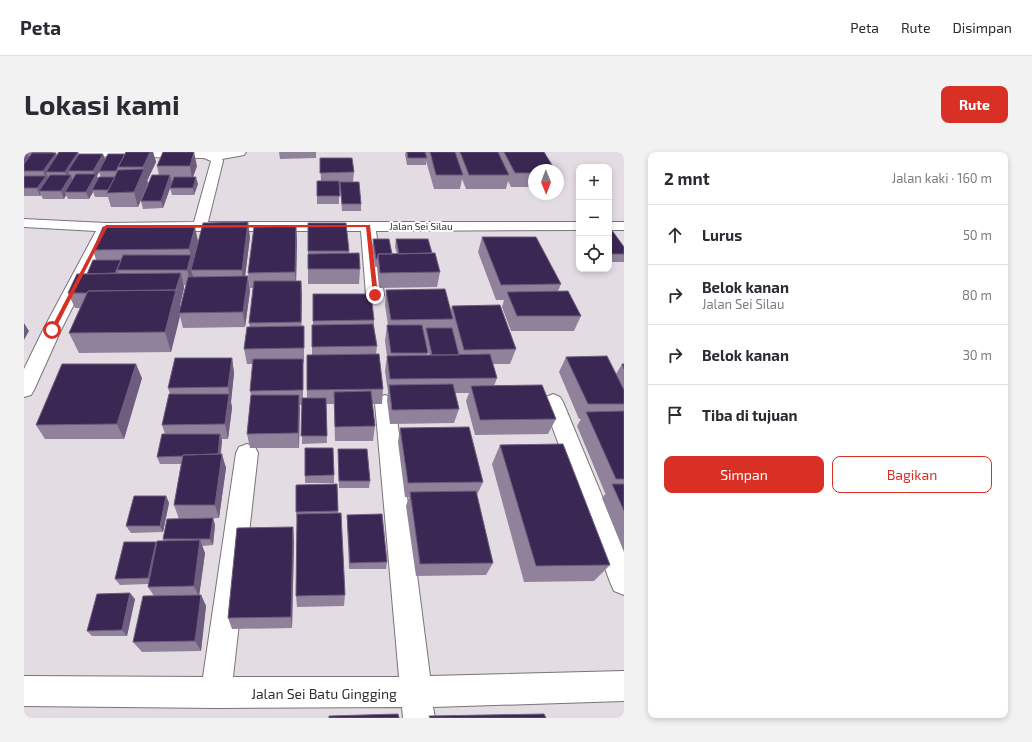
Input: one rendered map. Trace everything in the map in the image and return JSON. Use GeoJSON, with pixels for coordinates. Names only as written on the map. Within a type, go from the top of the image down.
{"type":"FeatureCollection","features":[{"type":"Feature","properties":{"kind":"street"},"geometry":{"type":"LineString","coordinates":[[75,152],[205,154],[215,157],[240,152]]}},
{"type":"Feature","properties":{"kind":"street"},"geometry":{"type":"LineString","coordinates":[[200,226],[217,161],[215,157]]}},
{"type":"Feature","properties":{"kind":"street","name":"Jalan Sei Silau"},"geometry":{"type":"LineString","coordinates":[[24,223],[106,227],[576,226]]}},
{"type":"Feature","properties":{"kind":"street"},"geometry":{"type":"LineString","coordinates":[[368,226],[375,295]]}},
{"type":"Feature","properties":{"kind":"street"},"geometry":{"type":"LineString","coordinates":[[612,226],[624,226]]}},
{"type":"Feature","properties":{"kind":"street"},"geometry":{"type":"LineString","coordinates":[[24,390],[52,330],[106,227]]}},
{"type":"Feature","properties":{"kind":"street"},"geometry":{"type":"LineString","coordinates":[[552,402],[624,582]]}},
{"type":"Feature","properties":{"kind":"street"},"geometry":{"type":"LineString","coordinates":[[385,403],[418,705]]}},
{"type":"Feature","properties":{"kind":"street"},"geometry":{"type":"LineString","coordinates":[[216,693],[247,453]]}},
{"type":"Feature","properties":{"kind":"street","name":"Jalan Sei Batu Gingging"},"geometry":{"type":"LineString","coordinates":[[24,691],[216,693],[418,705],[624,686]]}},
{"type":"Feature","properties":{"kind":"building"},"geometry":{"type":"Polygon","coordinates":[[[59,152],[78,152],[65,172],[46,172],[59,152]]]}},
{"type":"Feature","properties":{"kind":"building"},"geometry":{"type":"Polygon","coordinates":[[[126,152],[150,152],[143,167],[118,167],[126,152]]]}},
{"type":"Feature","properties":{"kind":"building"},"geometry":{"type":"Polygon","coordinates":[[[163,152],[194,152],[190,166],[157,166],[163,152]]]}},
{"type":"Feature","properties":{"kind":"building"},"geometry":{"type":"Polygon","coordinates":[[[407,152],[425,152],[427,158],[408,158],[407,152]]]}},
{"type":"Feature","properties":{"kind":"building"},"geometry":{"type":"Polygon","coordinates":[[[430,152],[455,152],[463,175],[436,175],[430,152]]]}},
{"type":"Feature","properties":{"kind":"building"},"geometry":{"type":"Polygon","coordinates":[[[460,152],[498,152],[509,175],[469,175],[460,152]]]}},
{"type":"Feature","properties":{"kind":"building"},"geometry":{"type":"Polygon","coordinates":[[[504,152],[544,152],[551,164],[528,164],[528,173],[515,173],[504,152]]]}},
{"type":"Feature","properties":{"kind":"building"},"geometry":{"type":"Polygon","coordinates":[[[32,153],[56,153],[43,171],[24,171],[24,164],[32,153]]]}},
{"type":"Feature","properties":{"kind":"building"},"geometry":{"type":"Polygon","coordinates":[[[79,154],[103,154],[93,171],[68,171],[79,154]]]}},
{"type":"Feature","properties":{"kind":"building"},"geometry":{"type":"Polygon","coordinates":[[[108,154],[125,154],[116,171],[99,171],[108,154]]]}},
{"type":"Feature","properties":{"kind":"building"},"geometry":{"type":"Polygon","coordinates":[[[320,158],[352,158],[354,172],[320,173],[320,158]]]}},
{"type":"Feature","properties":{"kind":"building"},"geometry":{"type":"Polygon","coordinates":[[[144,169],[134,192],[107,193],[118,170],[144,169]]]}},
{"type":"Feature","properties":{"kind":"building"},"geometry":{"type":"Polygon","coordinates":[[[76,174],[96,174],[86,192],[65,192],[76,174]]]}},
{"type":"Feature","properties":{"kind":"building"},"geometry":{"type":"Polygon","coordinates":[[[50,175],[71,175],[61,191],[39,191],[50,175]]]}},
{"type":"Feature","properties":{"kind":"building"},"geometry":{"type":"Polygon","coordinates":[[[152,175],[170,175],[161,201],[141,201],[152,175]]]}},
{"type":"Feature","properties":{"kind":"building"},"geometry":{"type":"Polygon","coordinates":[[[25,176],[46,176],[37,188],[24,188],[25,176]]]}},
{"type":"Feature","properties":{"kind":"building"},"geometry":{"type":"Polygon","coordinates":[[[99,177],[115,177],[108,190],[92,190],[99,177]]]}},
{"type":"Feature","properties":{"kind":"building"},"geometry":{"type":"Polygon","coordinates":[[[174,177],[196,177],[193,188],[170,188],[174,177]]]}},
{"type":"Feature","properties":{"kind":"building"},"geometry":{"type":"Polygon","coordinates":[[[317,181],[339,181],[340,196],[317,196],[317,181]]]}},
{"type":"Feature","properties":{"kind":"building"},"geometry":{"type":"Polygon","coordinates":[[[340,182],[359,182],[361,204],[342,204],[340,182]]]}},
{"type":"Feature","properties":{"kind":"building"},"geometry":{"type":"Polygon","coordinates":[[[248,222],[242,270],[191,270],[203,223],[248,222]]]}},
{"type":"Feature","properties":{"kind":"building"},"geometry":{"type":"Polygon","coordinates":[[[308,223],[346,223],[349,251],[308,251],[308,223]]]}},
{"type":"Feature","properties":{"kind":"building"},"geometry":{"type":"Polygon","coordinates":[[[296,226],[295,272],[248,273],[254,227],[296,226]]]}},
{"type":"Feature","properties":{"kind":"building"},"geometry":{"type":"Polygon","coordinates":[[[103,227],[195,227],[189,249],[93,250],[103,227]]]}},
{"type":"Feature","properties":{"kind":"building"},"geometry":{"type":"Polygon","coordinates":[[[612,230],[624,247],[624,254],[612,254],[612,230]]]}},
{"type":"Feature","properties":{"kind":"building"},"geometry":{"type":"Polygon","coordinates":[[[482,237],[536,237],[561,284],[501,285],[482,237]]]}},
{"type":"Feature","properties":{"kind":"building"},"geometry":{"type":"Polygon","coordinates":[[[373,239],[389,239],[392,254],[378,254],[376,259],[373,239]]]}},
{"type":"Feature","properties":{"kind":"building"},"geometry":{"type":"Polygon","coordinates":[[[396,239],[428,239],[432,253],[399,254],[396,239]]]}},
{"type":"Feature","properties":{"kind":"building"},"geometry":{"type":"Polygon","coordinates":[[[359,253],[360,269],[308,269],[308,254],[359,253]]]}},
{"type":"Feature","properties":{"kind":"building"},"geometry":{"type":"Polygon","coordinates":[[[435,253],[440,272],[380,273],[378,254],[435,253]]]}},
{"type":"Feature","properties":{"kind":"building"},"geometry":{"type":"Polygon","coordinates":[[[123,255],[191,255],[187,270],[117,270],[123,255]]]}},
{"type":"Feature","properties":{"kind":"building"},"geometry":{"type":"Polygon","coordinates":[[[93,260],[121,260],[115,273],[87,274],[93,260]]]}},
{"type":"Feature","properties":{"kind":"building"},"geometry":{"type":"Polygon","coordinates":[[[181,273],[176,290],[88,291],[87,293],[68,293],[77,274],[181,273]]]}},
{"type":"Feature","properties":{"kind":"building"},"geometry":{"type":"Polygon","coordinates":[[[248,276],[243,312],[179,313],[188,277],[248,276]]]}},
{"type":"Feature","properties":{"kind":"building"},"geometry":{"type":"Polygon","coordinates":[[[254,281],[301,281],[301,322],[249,323],[254,281]]]}},
{"type":"Feature","properties":{"kind":"building"},"geometry":{"type":"Polygon","coordinates":[[[445,289],[453,319],[391,320],[386,290],[445,289]]]}},
{"type":"Feature","properties":{"kind":"building"},"geometry":{"type":"Polygon","coordinates":[[[176,290],[165,332],[69,333],[88,291],[176,290]]]}},
{"type":"Feature","properties":{"kind":"building"},"geometry":{"type":"Polygon","coordinates":[[[568,291],[581,316],[517,316],[507,292],[568,291]]]}},
{"type":"Feature","properties":{"kind":"building"},"geometry":{"type":"Polygon","coordinates":[[[313,294],[371,294],[374,320],[313,321],[313,294]]]}},
{"type":"Feature","properties":{"kind":"building"},"geometry":{"type":"Polygon","coordinates":[[[500,305],[516,349],[464,350],[452,306],[500,305]]]}},
{"type":"Feature","properties":{"kind":"building"},"geometry":{"type":"Polygon","coordinates":[[[373,324],[377,346],[312,347],[312,325],[373,324]]]}},
{"type":"Feature","properties":{"kind":"building"},"geometry":{"type":"Polygon","coordinates":[[[387,325],[422,325],[428,353],[391,353],[387,325]]]}},
{"type":"Feature","properties":{"kind":"building"},"geometry":{"type":"Polygon","coordinates":[[[304,326],[304,348],[244,349],[247,327],[304,326]]]}},
{"type":"Feature","properties":{"kind":"building"},"geometry":{"type":"Polygon","coordinates":[[[426,328],[452,328],[459,355],[432,355],[426,328]]]}},
{"type":"Feature","properties":{"kind":"building"},"geometry":{"type":"Polygon","coordinates":[[[379,354],[383,389],[307,390],[307,355],[379,354]]]}},
{"type":"Feature","properties":{"kind":"building"},"geometry":{"type":"Polygon","coordinates":[[[490,354],[497,378],[390,379],[387,356],[490,354]]]}},
{"type":"Feature","properties":{"kind":"building"},"geometry":{"type":"Polygon","coordinates":[[[607,356],[624,390],[624,404],[588,404],[566,357],[607,356]]]}},
{"type":"Feature","properties":{"kind":"building"},"geometry":{"type":"Polygon","coordinates":[[[175,358],[232,358],[228,387],[168,388],[175,358]]]}},
{"type":"Feature","properties":{"kind":"building"},"geometry":{"type":"Polygon","coordinates":[[[253,359],[303,359],[303,390],[250,391],[253,359]]]}},
{"type":"Feature","properties":{"kind":"building"},"geometry":{"type":"Polygon","coordinates":[[[62,364],[136,364],[117,424],[36,425],[62,364]]]}},
{"type":"Feature","properties":{"kind":"building"},"geometry":{"type":"Polygon","coordinates":[[[453,384],[459,409],[392,410],[389,385],[453,384]]]}},
{"type":"Feature","properties":{"kind":"building"},"geometry":{"type":"Polygon","coordinates":[[[542,385],[556,419],[480,420],[471,386],[542,385]]]}},
{"type":"Feature","properties":{"kind":"building"},"geometry":{"type":"Polygon","coordinates":[[[371,391],[375,426],[335,427],[334,392],[371,391]]]}},
{"type":"Feature","properties":{"kind":"building"},"geometry":{"type":"Polygon","coordinates":[[[169,394],[229,394],[225,424],[162,425],[169,394]]]}},
{"type":"Feature","properties":{"kind":"building"},"geometry":{"type":"Polygon","coordinates":[[[251,395],[299,395],[298,433],[247,434],[251,395]]]}},
{"type":"Feature","properties":{"kind":"building"},"geometry":{"type":"Polygon","coordinates":[[[302,398],[326,398],[327,436],[301,436],[302,398]]]}},
{"type":"Feature","properties":{"kind":"building"},"geometry":{"type":"Polygon","coordinates":[[[624,411],[624,479],[616,479],[586,412],[624,411]]]}},
{"type":"Feature","properties":{"kind":"building"},"geometry":{"type":"Polygon","coordinates":[[[469,427],[483,482],[408,483],[400,428],[469,427]]]}},
{"type":"Feature","properties":{"kind":"building"},"geometry":{"type":"Polygon","coordinates":[[[162,434],[220,434],[218,454],[157,457],[162,434]]]}},
{"type":"Feature","properties":{"kind":"building"},"geometry":{"type":"Polygon","coordinates":[[[563,444],[610,565],[536,566],[500,445],[563,444]]]}},
{"type":"Feature","properties":{"kind":"building"},"geometry":{"type":"Polygon","coordinates":[[[305,448],[333,448],[334,475],[305,476],[305,448]]]}},
{"type":"Feature","properties":{"kind":"building"},"geometry":{"type":"Polygon","coordinates":[[[338,449],[367,449],[370,481],[339,481],[338,449]]]}},
{"type":"Feature","properties":{"kind":"building"},"geometry":{"type":"Polygon","coordinates":[[[222,454],[215,505],[174,505],[183,455],[222,454]]]}},
{"type":"Feature","properties":{"kind":"building"},"geometry":{"type":"Polygon","coordinates":[[[337,484],[338,511],[296,512],[296,485],[337,484]]]}},
{"type":"Feature","properties":{"kind":"building"},"geometry":{"type":"Polygon","coordinates":[[[612,484],[624,484],[624,511],[612,484]]]}},
{"type":"Feature","properties":{"kind":"building"},"geometry":{"type":"Polygon","coordinates":[[[476,491],[493,563],[420,564],[410,492],[476,491]]]}},
{"type":"Feature","properties":{"kind":"building"},"geometry":{"type":"Polygon","coordinates":[[[134,496],[166,496],[160,526],[126,526],[134,496]]]}},
{"type":"Feature","properties":{"kind":"building"},"geometry":{"type":"Polygon","coordinates":[[[341,513],[345,595],[296,596],[297,514],[341,513]]]}},
{"type":"Feature","properties":{"kind":"building"},"geometry":{"type":"Polygon","coordinates":[[[382,514],[387,562],[350,563],[347,515],[382,514]]]}},
{"type":"Feature","properties":{"kind":"building"},"geometry":{"type":"Polygon","coordinates":[[[213,518],[210,539],[163,539],[167,519],[213,518]]]}},
{"type":"Feature","properties":{"kind":"building"},"geometry":{"type":"Polygon","coordinates":[[[293,527],[291,617],[228,618],[237,528],[293,527]]]}},
{"type":"Feature","properties":{"kind":"building"},"geometry":{"type":"Polygon","coordinates":[[[200,540],[194,586],[148,587],[157,541],[200,540]]]}},
{"type":"Feature","properties":{"kind":"building"},"geometry":{"type":"Polygon","coordinates":[[[124,542],[156,542],[148,578],[115,579],[124,542]]]}},
{"type":"Feature","properties":{"kind":"building"},"geometry":{"type":"Polygon","coordinates":[[[130,593],[122,630],[87,631],[97,594],[130,593]]]}},
{"type":"Feature","properties":{"kind":"building"},"geometry":{"type":"Polygon","coordinates":[[[201,595],[195,641],[133,642],[143,596],[201,595]]]}},
{"type":"Feature","properties":{"kind":"building"},"geometry":{"type":"Polygon","coordinates":[[[398,714],[399,718],[329,718],[329,716],[398,714]]]}},
{"type":"Feature","properties":{"kind":"building"},"geometry":{"type":"Polygon","coordinates":[[[544,714],[546,718],[430,718],[429,716],[544,714]]]}},
{"type":"Feature","properties":{"kind":"route"},"geometry":{"type":"LineString","coordinates":[[52,330],[106,227],[368,226],[375,295]]}}]}
